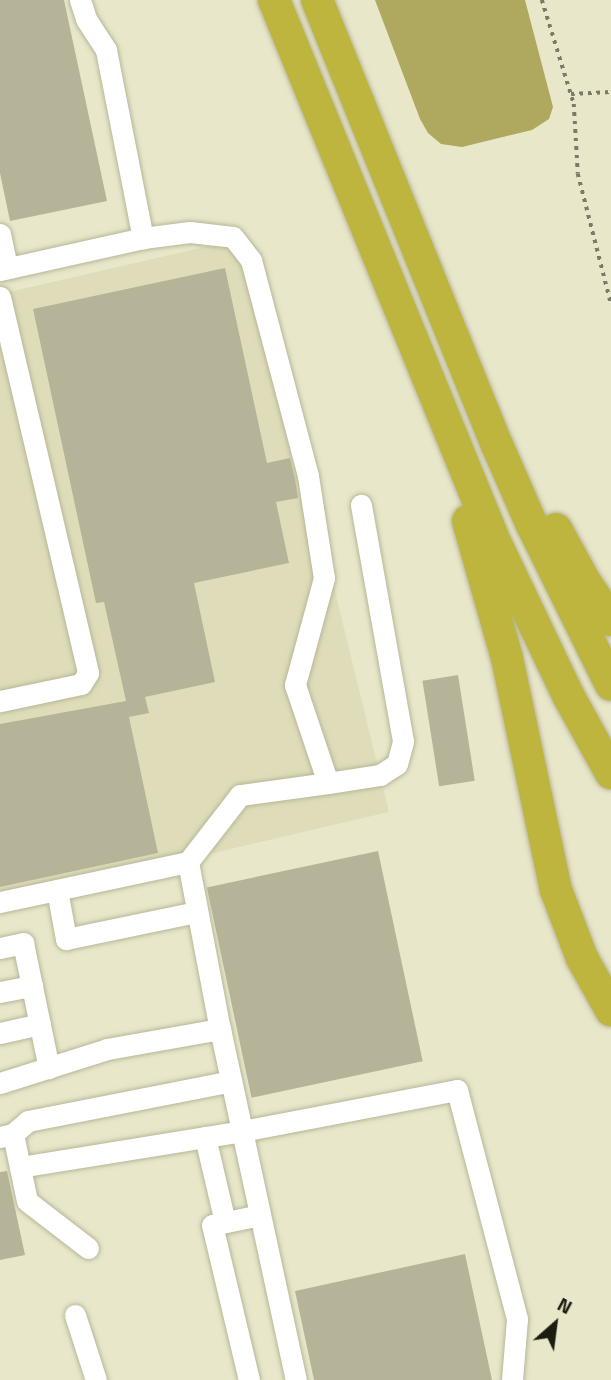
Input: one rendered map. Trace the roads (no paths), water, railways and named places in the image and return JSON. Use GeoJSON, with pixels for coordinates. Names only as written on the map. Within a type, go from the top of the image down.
{"type":"FeatureCollection","features":[{"type":"Feature","properties":{"kind":"highway"},"geometry":{"type":"LineString","coordinates":[[274,0],[428,382],[531,621],[611,773]]}},
{"type":"Feature","properties":{"kind":"highway"},"geometry":{"type":"LineString","coordinates":[[317,0],[532,525],[611,685]]}},
{"type":"Feature","properties":{"kind":"highway"},"geometry":{"type":"LineString","coordinates":[[412,236],[566,550],[611,620]]}},
{"type":"Feature","properties":{"kind":"highway"},"geometry":{"type":"LineString","coordinates":[[428,382],[507,657],[556,890],[582,958],[611,1010]]}},
{"type":"Feature","properties":{"kind":"lane"},"geometry":{"type":"LineString","coordinates":[[80,0],[86,19],[106,50],[143,238]]}},
{"type":"Feature","properties":{"kind":"lane"},"geometry":{"type":"LineString","coordinates":[[0,234],[4,269],[143,238],[190,232],[233,237],[251,260],[307,476],[324,578],[295,685],[328,783]]}},
{"type":"Feature","properties":{"kind":"lane"},"geometry":{"type":"LineString","coordinates":[[0,297],[88,673],[81,684],[0,701]]}},
{"type":"Feature","properties":{"kind":"lane"},"geometry":{"type":"LineString","coordinates":[[0,902],[188,862],[240,795],[380,775],[397,764],[403,741],[360,505]]}},
{"type":"Feature","properties":{"kind":"lane"},"geometry":{"type":"LineString","coordinates":[[188,862],[220,1029],[296,1380]]}},
{"type":"Feature","properties":{"kind":"lane"},"geometry":{"type":"LineString","coordinates":[[57,890],[66,939],[196,912]]}},
{"type":"Feature","properties":{"kind":"lane"},"geometry":{"type":"LineString","coordinates":[[0,948],[23,943],[49,1068]]}},
{"type":"Feature","properties":{"kind":"lane"},"geometry":{"type":"LineString","coordinates":[[0,992],[32,986]]}},
{"type":"Feature","properties":{"kind":"lane"},"geometry":{"type":"LineString","coordinates":[[0,1033],[40,1024]]}},
{"type":"Feature","properties":{"kind":"lane"},"geometry":{"type":"LineString","coordinates":[[0,1083],[107,1049],[220,1029]]}},
{"type":"Feature","properties":{"kind":"lane"},"geometry":{"type":"LineString","coordinates":[[88,1248],[27,1201],[20,1167],[6,1136],[28,1121],[231,1081]]}},
{"type":"Feature","properties":{"kind":"lane"},"geometry":{"type":"LineString","coordinates":[[20,1167],[242,1131],[457,1090],[517,1319],[512,1380]]}},
{"type":"Feature","properties":{"kind":"lane"},"geometry":{"type":"LineString","coordinates":[[205,1137],[225,1222]]}},
{"type":"Feature","properties":{"kind":"lane"},"geometry":{"type":"LineString","coordinates":[[249,1380],[212,1225],[260,1216]]}},
{"type":"Feature","properties":{"kind":"lane"},"geometry":{"type":"LineString","coordinates":[[75,1315],[96,1380]]}}]}
